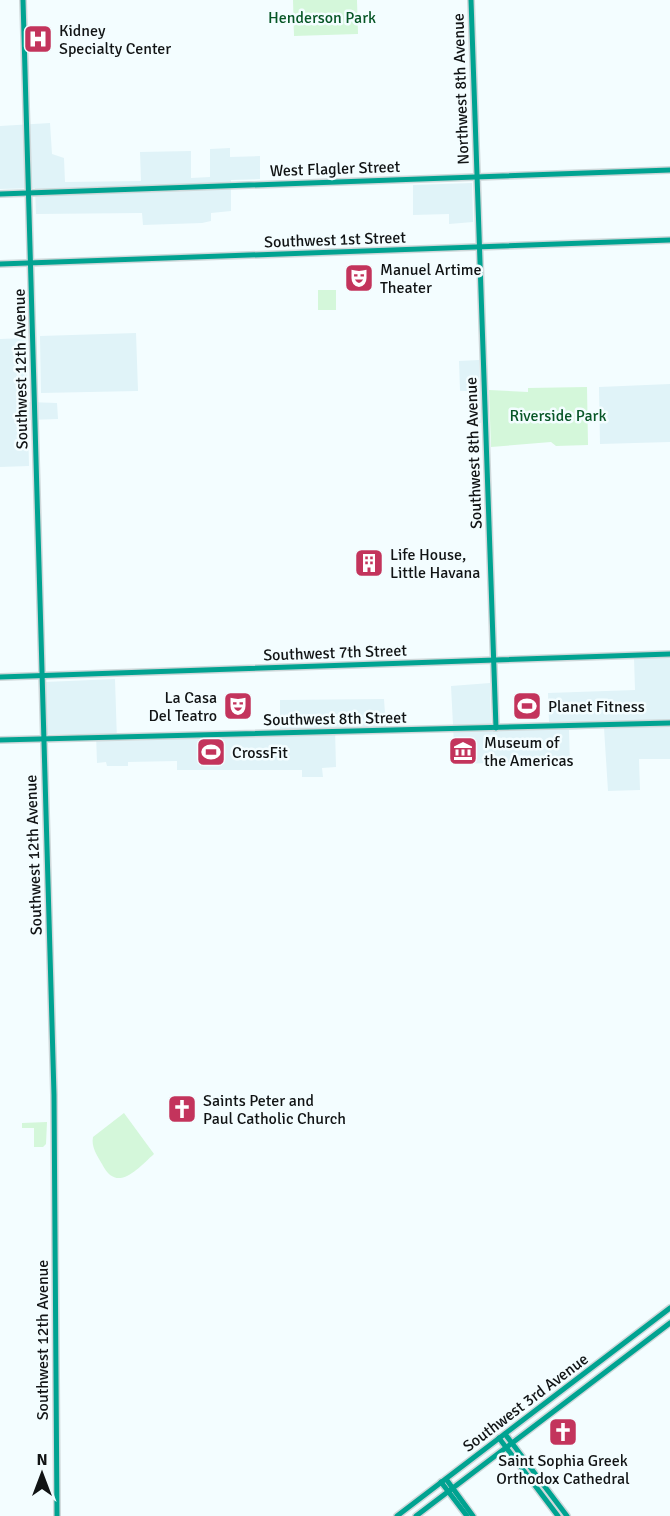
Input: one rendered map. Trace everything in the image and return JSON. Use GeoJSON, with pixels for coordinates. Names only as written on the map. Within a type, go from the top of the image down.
{"type":"FeatureCollection","features":[{"type":"Feature","properties":{"kind":"main road","name":"Southwest 12th Avenue"},"geometry":{"type":"LineString","coordinates":[[23,0],[42,738],[54,1095],[57,1516]]}},
{"type":"Feature","properties":{"kind":"main road","name":"Northwest 8th Avenue"},"geometry":{"type":"LineString","coordinates":[[471,0],[477,177]]}},
{"type":"Feature","properties":{"kind":"main road","name":"West Flagler Street"},"geometry":{"type":"LineString","coordinates":[[0,194],[670,170]]}},
{"type":"Feature","properties":{"kind":"main road","name":"Southwest 8th Avenue"},"geometry":{"type":"LineString","coordinates":[[477,177],[496,729]]}},
{"type":"Feature","properties":{"kind":"main road","name":"Southwest 1st Street"},"geometry":{"type":"LineString","coordinates":[[0,264],[670,240]]}},
{"type":"Feature","properties":{"kind":"main road","name":"Southwest 7th Street"},"geometry":{"type":"LineString","coordinates":[[0,677],[670,654]]}},
{"type":"Feature","properties":{"kind":"main road","name":"Southwest 8th Street"},"geometry":{"type":"LineString","coordinates":[[0,740],[670,723]]}},
{"type":"Feature","properties":{"kind":"main road","name":"Southwest 3rd Avenue"},"geometry":{"type":"LineString","coordinates":[[397,1516],[670,1308]]}},
{"type":"Feature","properties":{"kind":"main road","name":"Southwest 3rd Avenue"},"geometry":{"type":"LineString","coordinates":[[416,1516],[670,1323]]}},
{"type":"Feature","properties":{"kind":"main road"},"geometry":{"type":"LineString","coordinates":[[505,1434],[567,1516]]}},
{"type":"Feature","properties":{"kind":"main road"},"geometry":{"type":"LineString","coordinates":[[499,1438],[558,1516]]}},
{"type":"Feature","properties":{"kind":"main road"},"geometry":{"type":"LineString","coordinates":[[444,1481],[467,1516]]}},
{"type":"Feature","properties":{"kind":"main road"},"geometry":{"type":"LineString","coordinates":[[450,1490],[473,1516]]}},
{"type":"Feature","properties":{"kind":"shaded area"},"geometry":{"type":"Polygon","coordinates":[[[50,123],[52,154],[64,158],[65,182],[141,181],[140,152],[191,151],[191,178],[210,177],[210,149],[230,148],[230,157],[260,156],[260,179],[231,180],[231,211],[211,213],[211,221],[202,223],[143,225],[142,213],[36,214],[35,188],[0,189],[0,126],[50,123]]]}},
{"type":"Feature","properties":{"kind":"shaded area"},"geometry":{"type":"Polygon","coordinates":[[[472,183],[473,222],[449,224],[449,214],[413,215],[413,185],[472,183]]]}},
{"type":"Feature","properties":{"kind":"shaded area"},"geometry":{"type":"Polygon","coordinates":[[[136,333],[138,391],[41,393],[40,336],[136,333]]]}},
{"type":"Feature","properties":{"kind":"shaded area"},"geometry":{"type":"Polygon","coordinates":[[[26,338],[28,402],[57,403],[58,419],[28,420],[29,466],[0,467],[0,339],[26,338]]]}},
{"type":"Feature","properties":{"kind":"shaded area"},"geometry":{"type":"Polygon","coordinates":[[[479,360],[481,423],[470,423],[470,391],[460,391],[459,361],[479,360]]]}},
{"type":"Feature","properties":{"kind":"shaded area"},"geometry":{"type":"Polygon","coordinates":[[[670,384],[670,442],[600,444],[599,387],[670,384]]]}},
{"type":"Feature","properties":{"kind":"shaded area"},"geometry":{"type":"Polygon","coordinates":[[[670,657],[670,759],[639,759],[640,790],[608,791],[604,728],[569,730],[570,765],[529,762],[455,764],[451,686],[490,683],[491,724],[549,722],[548,693],[635,690],[634,658],[670,657]]]}},
{"type":"Feature","properties":{"kind":"shaded area"},"geometry":{"type":"Polygon","coordinates":[[[115,679],[117,741],[280,736],[280,700],[384,699],[386,728],[335,728],[336,767],[322,768],[323,777],[302,777],[302,770],[177,770],[177,761],[128,762],[128,766],[107,766],[106,762],[97,763],[96,734],[47,734],[45,682],[115,679]]]}},
{"type":"Feature","properties":{"kind":"green space","name":"Henderson Park"},"geometry":{"type":"Polygon","coordinates":[[[293,0],[357,0],[358,34],[294,36],[293,0]]]}},
{"type":"Feature","properties":{"kind":"green space"},"geometry":{"type":"Polygon","coordinates":[[[318,290],[336,290],[336,310],[318,310],[318,290]]]}},
{"type":"Feature","properties":{"kind":"green space","name":"Riverside Park"},"geometry":{"type":"Polygon","coordinates":[[[587,387],[588,445],[556,446],[551,442],[491,447],[489,390],[528,392],[528,388],[587,387]]]}},
{"type":"Feature","properties":{"kind":"green space"},"geometry":{"type":"Polygon","coordinates":[[[124,1113],[154,1154],[134,1172],[121,1178],[108,1173],[95,1151],[93,1137],[124,1113]]]}},
{"type":"Feature","properties":{"kind":"green space"},"geometry":{"type":"Polygon","coordinates":[[[47,1122],[46,1144],[43,1147],[34,1147],[34,1128],[22,1128],[22,1123],[47,1122]]]}},
{"type":"Feature","properties":{"kind":"place","name":"Kidney Specialty Center"},"geometry":{"type":"Point","coordinates":[38,39]}},
{"type":"Feature","properties":{"kind":"place","name":"Manuel Artime Theater"},"geometry":{"type":"Point","coordinates":[359,278]}},
{"type":"Feature","properties":{"kind":"place","name":"Life House, Little Havana"},"geometry":{"type":"Point","coordinates":[369,563]}},
{"type":"Feature","properties":{"kind":"place","name":"La Casa Del Teatro"},"geometry":{"type":"Point","coordinates":[238,706]}},
{"type":"Feature","properties":{"kind":"place","name":"Planet Fitness"},"geometry":{"type":"Point","coordinates":[527,706]}},
{"type":"Feature","properties":{"kind":"place","name":"Museum of the Americas"},"geometry":{"type":"Point","coordinates":[463,751]}},
{"type":"Feature","properties":{"kind":"place","name":"CrossFit"},"geometry":{"type":"Point","coordinates":[211,752]}},
{"type":"Feature","properties":{"kind":"place","name":"Saints Peter and Paul Catholic Church"},"geometry":{"type":"Point","coordinates":[182,1109]}},
{"type":"Feature","properties":{"kind":"place","name":"Saint Sophia Greek Orthodox Cathedral"},"geometry":{"type":"Point","coordinates":[563,1432]}}]}
